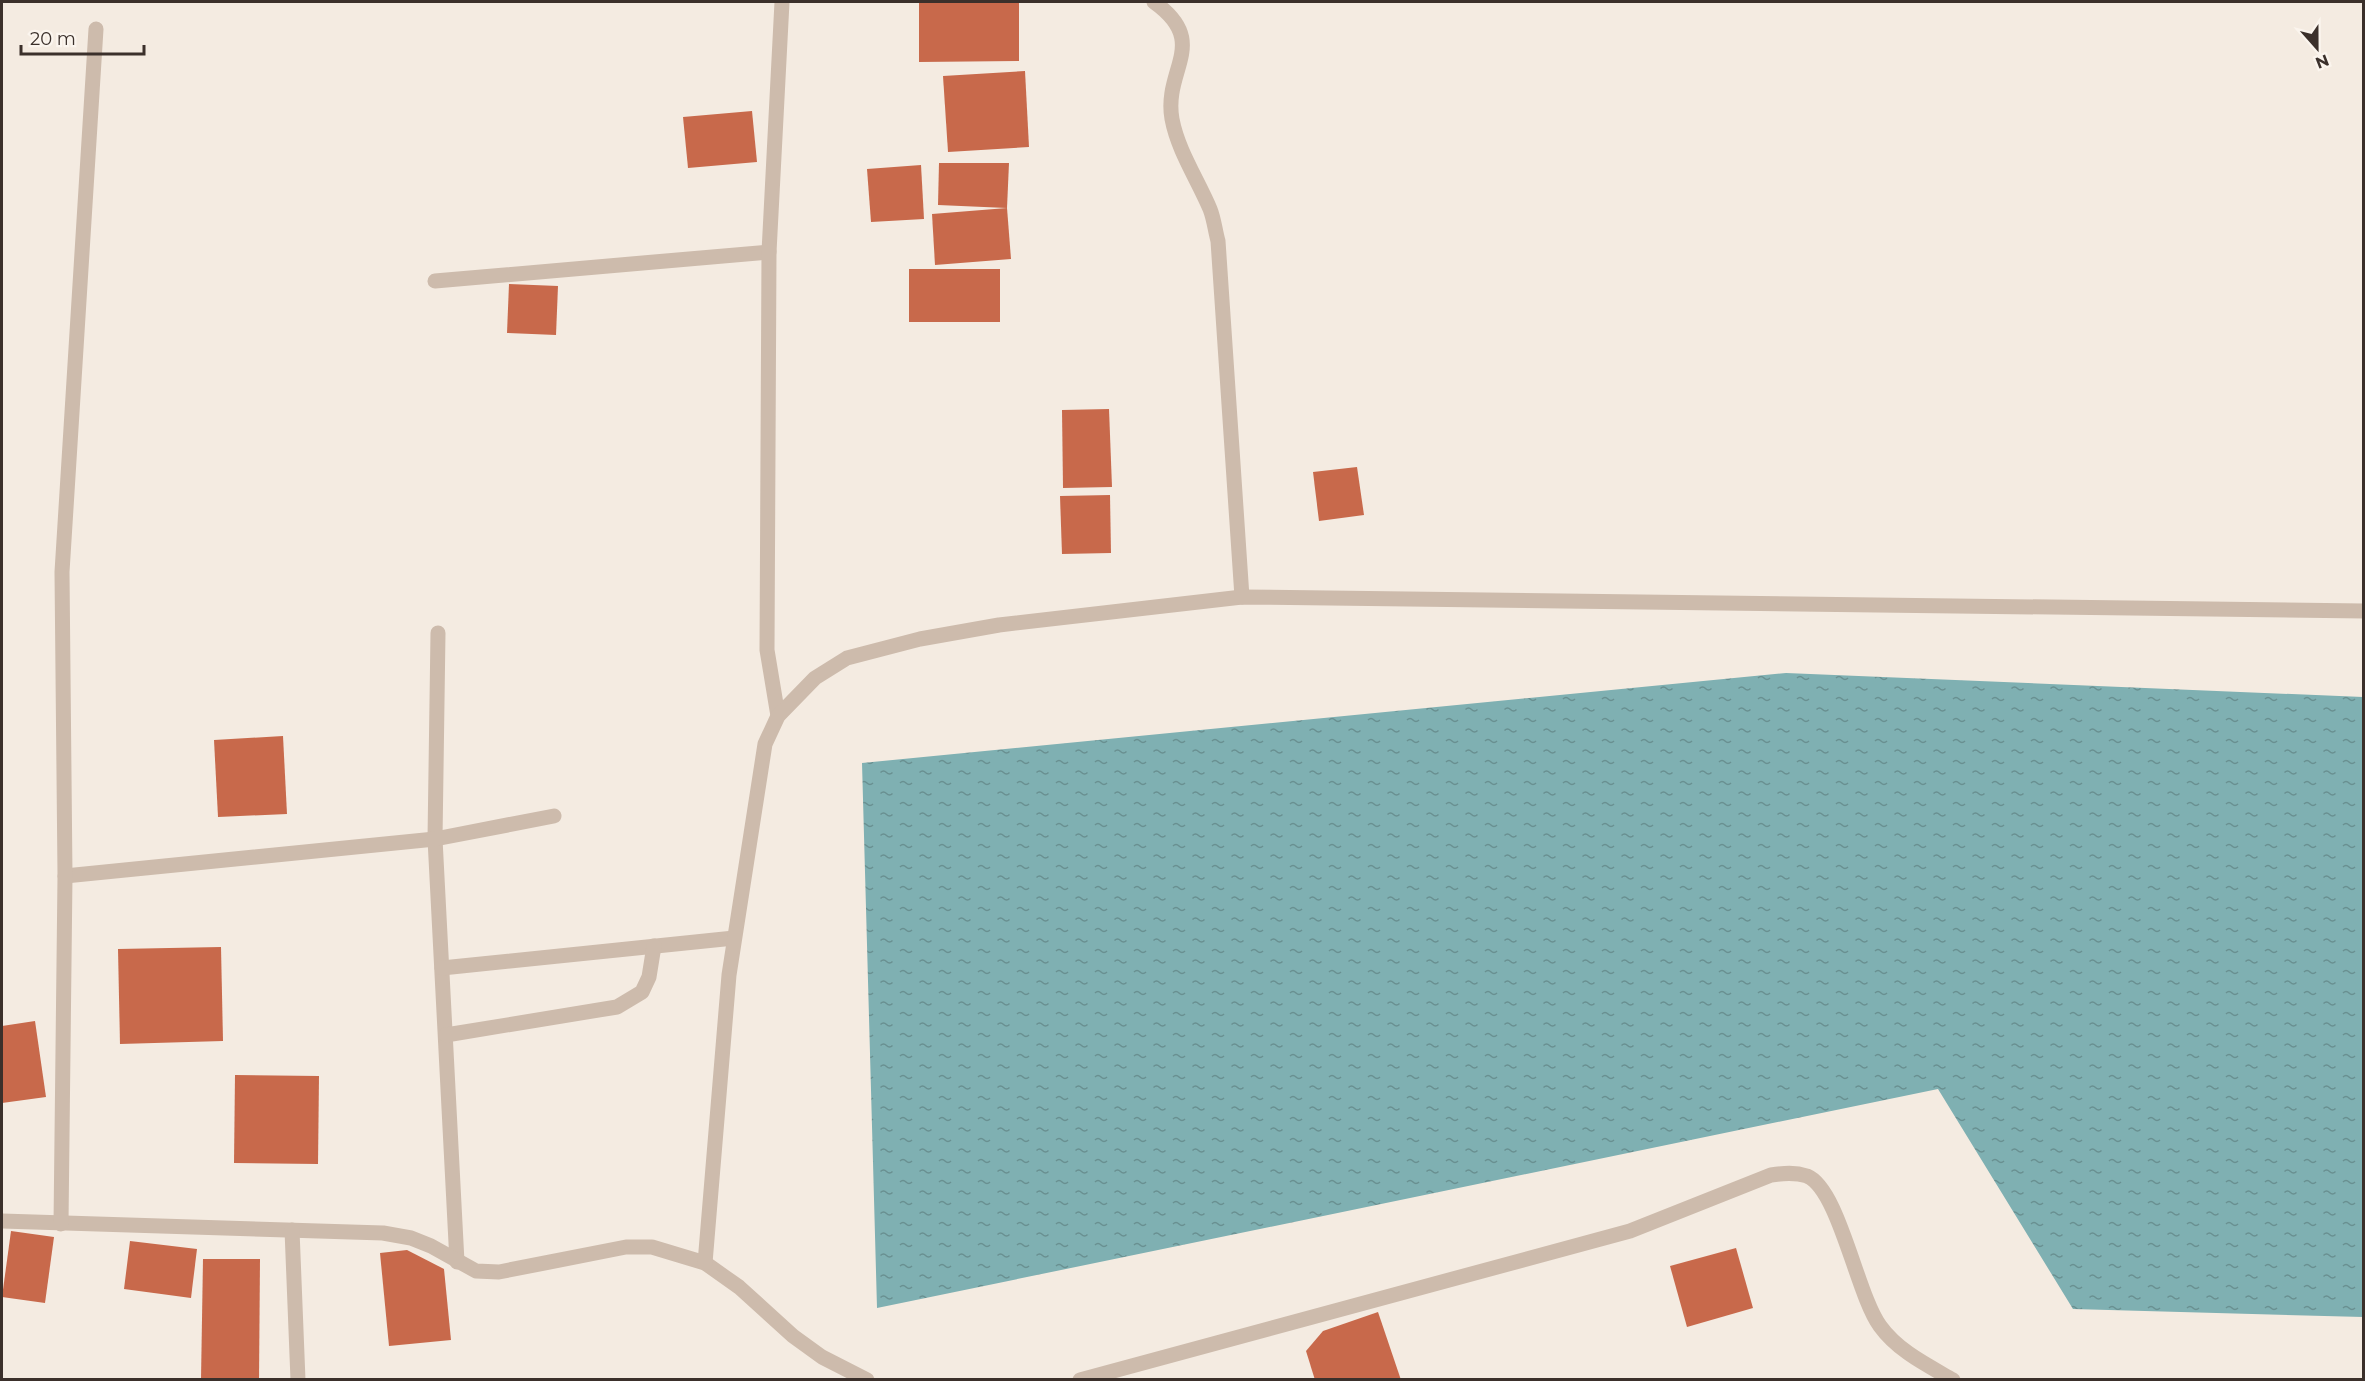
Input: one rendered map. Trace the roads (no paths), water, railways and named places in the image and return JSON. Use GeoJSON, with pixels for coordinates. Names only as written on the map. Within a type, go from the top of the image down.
{"type":"FeatureCollection","features":[{"type":"Feature","properties":{"kind":"street"},"geometry":{"type":"LineString","coordinates":[[778,716],[767,650],[769,252],[782,2]]}},
{"type":"Feature","properties":{"kind":"street"},"geometry":{"type":"LineString","coordinates":[[1154,2],[1169,12],[1178,24],[1183,52],[1171,101],[1173,120],[1181,145],[1210,211],[1218,241],[1242,597]]}},
{"type":"Feature","properties":{"kind":"street"},"geometry":{"type":"LineString","coordinates":[[61,1224],[65,876],[62,572],[96,29]]}},
{"type":"Feature","properties":{"kind":"street"},"geometry":{"type":"LineString","coordinates":[[435,281],[769,252]]}},
{"type":"Feature","properties":{"kind":"street"},"geometry":{"type":"LineString","coordinates":[[705,1263],[722,1046],[734,938],[765,744],[778,716],[815,678],[847,658],[920,639],[999,625],[1242,597],[2364,611]]}},
{"type":"Feature","properties":{"kind":"street"},"geometry":{"type":"LineString","coordinates":[[438,633],[435,839],[457,1262]]}},
{"type":"Feature","properties":{"kind":"street"},"geometry":{"type":"LineString","coordinates":[[65,876],[435,839],[554,816]]}},
{"type":"Feature","properties":{"kind":"street"},"geometry":{"type":"LineString","coordinates":[[442,968],[734,938]]}},
{"type":"Feature","properties":{"kind":"street"},"geometry":{"type":"LineString","coordinates":[[446,1035],[617,1007],[642,992],[649,977],[654,946]]}},
{"type":"Feature","properties":{"kind":"street"},"geometry":{"type":"LineString","coordinates":[[1080,1380],[1630,1231],[1771,1175],[1791,1172],[1809,1177],[1822,1189],[1833,1210],[1869,1308],[1879,1326],[1894,1344],[1953,1380]]}},
{"type":"Feature","properties":{"kind":"street"},"geometry":{"type":"LineString","coordinates":[[2,1221],[383,1233],[411,1238],[431,1246],[476,1271],[499,1272],[626,1247],[652,1247],[705,1263],[739,1287],[793,1336],[822,1357],[867,1380]]}},
{"type":"Feature","properties":{"kind":"street"},"geometry":{"type":"LineString","coordinates":[[292,1230],[298,1380]]}},
{"type":"Feature","properties":{"kind":"water"},"geometry":{"type":"Polygon","coordinates":[[[1786,673],[2363,697],[2363,1317],[2073,1309],[1938,1089],[877,1308],[862,763],[1786,673]]]}}]}
